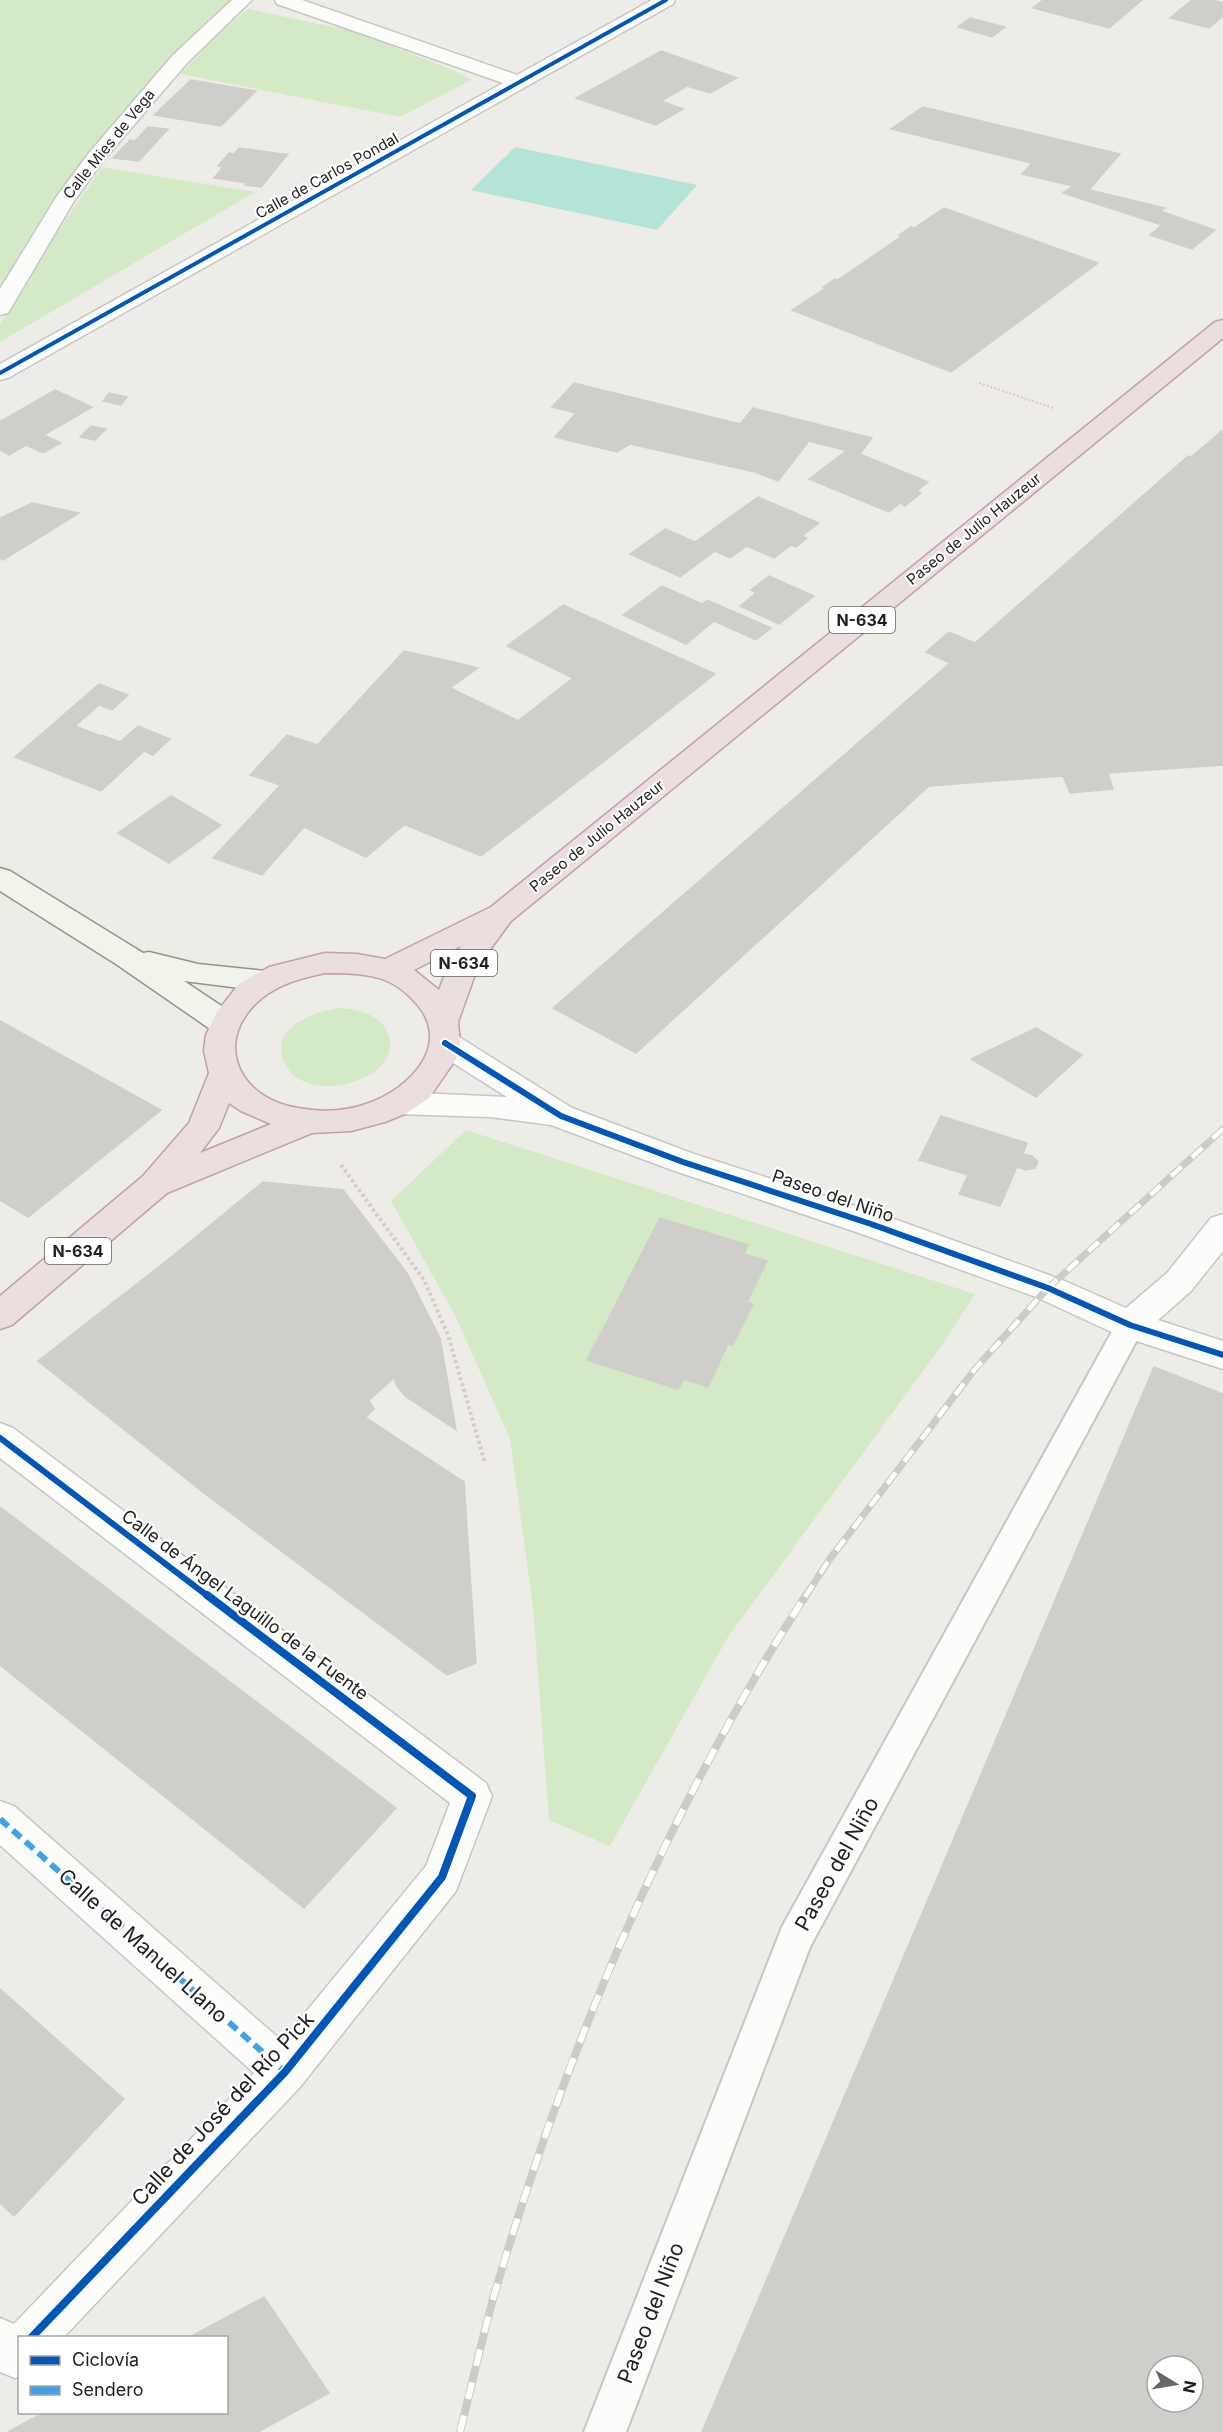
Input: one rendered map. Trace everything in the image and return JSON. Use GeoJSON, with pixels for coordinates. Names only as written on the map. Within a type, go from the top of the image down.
{"type":"FeatureCollection","features":[{"type":"Feature","properties":{"kind":"highway","name":"Paseo de Julio Hauzeur"},"geometry":{"type":"LineString","coordinates":[[388,970],[501,914],[1223,327]]}},
{"type":"Feature","properties":{"kind":"highway","name":"Paseo de Julio Hauzeur"},"geometry":{"type":"LineString","coordinates":[[445,1032],[464,963],[501,914]]}},
{"type":"Feature","properties":{"kind":"highway","name":"N-634"},"geometry":{"type":"LineString","coordinates":[[325,963],[357,963],[388,970],[413,982],[432,999],[445,1032],[438,1066],[417,1091],[387,1110],[348,1121],[308,1122],[272,1114],[242,1097],[224,1074],[218,1049],[224,1023],[241,999],[265,981],[294,969],[325,963]]}},
{"type":"Feature","properties":{"kind":"highway","name":"N-634"},"geometry":{"type":"LineString","coordinates":[[0,1316],[155,1185],[203,1128],[224,1074]]}},
{"type":"Feature","properties":{"kind":"highway","name":"N-634"},"geometry":{"type":"LineString","coordinates":[[155,1185],[308,1122]]}},
{"type":"Feature","properties":{"kind":"main road"},"geometry":{"type":"LineString","coordinates":[[0,878],[127,957],[224,1023]]}},
{"type":"Feature","properties":{"kind":"main road"},"geometry":{"type":"LineString","coordinates":[[127,957],[198,974],[265,981]]}},
{"type":"Feature","properties":{"kind":"street","name":"Calle Mies de Vega"},"geometry":{"type":"LineString","coordinates":[[0,308],[64,200],[96,157],[180,59],[243,0]]}},
{"type":"Feature","properties":{"kind":"street"},"geometry":{"type":"LineString","coordinates":[[284,0],[517,82]]}},
{"type":"Feature","properties":{"kind":"street","name":"Calle de Carlos Pondal"},"geometry":{"type":"LineString","coordinates":[[0,373],[666,0]]}},
{"type":"Feature","properties":{"kind":"street","name":"Paseo del Niño"},"geometry":{"type":"LineString","coordinates":[[445,1032],[561,1116]]}},
{"type":"Feature","properties":{"kind":"street","name":"Paseo del Niño"},"geometry":{"type":"LineString","coordinates":[[397,1103],[490,1106],[561,1116],[683,1162],[871,1224],[1048,1288],[1130,1325],[1223,1355]]}},
{"type":"Feature","properties":{"kind":"street"},"geometry":{"type":"LineString","coordinates":[[1130,1325],[1179,1282],[1223,1227]]}},
{"type":"Feature","properties":{"kind":"street","name":"Calle de Ángel Laguillo de la Fuente"},"geometry":{"type":"LineString","coordinates":[[0,1438],[472,1796]]}},
{"type":"Feature","properties":{"kind":"street","name":"Calle de José del Río Pick"},"geometry":{"type":"LineString","coordinates":[[32,2336],[285,2072],[442,1877],[472,1796]]}},
{"type":"Feature","properties":{"kind":"street","name":"Calle de Manuel Llano"},"geometry":{"type":"LineString","coordinates":[[0,1819],[285,2072]]}},
{"type":"Feature","properties":{"kind":"street"},"geometry":{"type":"LineString","coordinates":[[0,2341],[15,2355],[18,2352]]}},
{"type":"Feature","properties":{"kind":"lane","name":"Paseo del Niño"},"geometry":{"type":"LineString","coordinates":[[605,2432],[795,1939],[1130,1325]]}},
{"type":"Feature","properties":{"kind":"path"},"geometry":{"type":"LineString","coordinates":[[979,383],[1102,425]]}},
{"type":"Feature","properties":{"kind":"path"},"geometry":{"type":"LineString","coordinates":[[308,1122],[424,1280],[448,1335],[485,1463]]}},
{"type":"Feature","properties":{"kind":"green space"},"geometry":{"type":"Polygon","coordinates":[[[0,0],[236,0],[86,157],[64,187],[0,290],[0,0]]]}},
{"type":"Feature","properties":{"kind":"green space"},"geometry":{"type":"Polygon","coordinates":[[[248,9],[353,31],[455,71],[471,80],[400,117],[180,74],[219,33],[248,9]]]}},
{"type":"Feature","properties":{"kind":"green space"},"geometry":{"type":"Polygon","coordinates":[[[515,147],[697,185],[657,230],[471,190],[515,147]]]}},
{"type":"Feature","properties":{"kind":"green space"},"geometry":{"type":"Polygon","coordinates":[[[102,167],[255,192],[0,342],[0,325],[51,241],[102,167]]]}},
{"type":"Feature","properties":{"kind":"green space"},"geometry":{"type":"Polygon","coordinates":[[[339,1008],[366,1013],[382,1024],[389,1037],[387,1058],[372,1073],[347,1084],[332,1086],[304,1082],[293,1075],[285,1064],[281,1052],[282,1041],[296,1024],[306,1018],[339,1008]]]}},
{"type":"Feature","properties":{"kind":"green space"},"geometry":{"type":"Polygon","coordinates":[[[466,1130],[975,1294],[940,1348],[728,1637],[610,1846],[549,1820],[533,1607],[510,1439],[455,1315],[391,1201],[466,1130]]]}},
{"type":"Feature","properties":{"kind":"building"},"geometry":{"type":"Polygon","coordinates":[[[1043,0],[1142,0],[1109,28],[1033,8],[1043,0]]]}},
{"type":"Feature","properties":{"kind":"building"},"geometry":{"type":"Polygon","coordinates":[[[1192,0],[1211,0],[1223,3],[1223,16],[1209,28],[1170,18],[1192,0]]]}},
{"type":"Feature","properties":{"kind":"building"},"geometry":{"type":"Polygon","coordinates":[[[970,18],[1005,27],[992,37],[958,27],[970,18]]]}},
{"type":"Feature","properties":{"kind":"building"},"geometry":{"type":"Polygon","coordinates":[[[661,51],[737,78],[710,93],[687,86],[661,101],[683,109],[656,125],[576,98],[661,51]]]}},
{"type":"Feature","properties":{"kind":"building"},"geometry":{"type":"Polygon","coordinates":[[[191,80],[256,91],[221,126],[154,115],[191,80]]]}},
{"type":"Feature","properties":{"kind":"building"},"geometry":{"type":"Polygon","coordinates":[[[923,107],[1120,154],[1089,190],[1022,174],[1032,163],[891,129],[923,107]]]}},
{"type":"Feature","properties":{"kind":"building"},"geometry":{"type":"Polygon","coordinates":[[[148,127],[168,129],[139,161],[113,158],[130,140],[135,141],[148,127]]]}},
{"type":"Feature","properties":{"kind":"building"},"geometry":{"type":"Polygon","coordinates":[[[239,148],[288,154],[261,187],[214,178],[223,167],[218,166],[229,153],[234,154],[239,148]]]}},
{"type":"Feature","properties":{"kind":"building"},"geometry":{"type":"Polygon","coordinates":[[[1073,186],[1165,208],[1160,211],[1215,230],[1192,249],[1150,235],[1162,225],[1063,193],[1073,186]]]}},
{"type":"Feature","properties":{"kind":"building"},"geometry":{"type":"Polygon","coordinates":[[[944,208],[1098,263],[951,372],[792,310],[902,236],[899,235],[944,208]]]}},
{"type":"Feature","properties":{"kind":"building"},"geometry":{"type":"Polygon","coordinates":[[[574,383],[809,441],[778,481],[755,472],[630,444],[617,452],[555,437],[576,413],[552,407],[574,383]]]}},
{"type":"Feature","properties":{"kind":"building"},"geometry":{"type":"Polygon","coordinates":[[[55,390],[92,407],[44,435],[8,417],[55,390]]]}},
{"type":"Feature","properties":{"kind":"building"},"geometry":{"type":"Polygon","coordinates":[[[109,393],[127,397],[121,405],[103,401],[109,393]]]}},
{"type":"Feature","properties":{"kind":"building"},"geometry":{"type":"Polygon","coordinates":[[[753,408],[872,438],[860,454],[740,424],[753,408]]]}},
{"type":"Feature","properties":{"kind":"building"},"geometry":{"type":"Polygon","coordinates":[[[8,417],[61,443],[43,453],[26,445],[9,455],[0,450],[0,421],[8,417]]]}},
{"type":"Feature","properties":{"kind":"building"},"geometry":{"type":"Polygon","coordinates":[[[91,426],[106,429],[95,440],[80,437],[91,426]]]}},
{"type":"Feature","properties":{"kind":"building"},"geometry":{"type":"Polygon","coordinates":[[[1223,430],[1223,765],[1108,773],[1113,789],[1070,793],[1063,776],[929,786],[636,1053],[553,1008],[950,663],[926,652],[949,632],[975,643],[1188,456],[1191,457],[1223,430]]]}},
{"type":"Feature","properties":{"kind":"building"},"geometry":{"type":"Polygon","coordinates":[[[846,451],[860,454],[928,482],[917,491],[921,493],[905,506],[900,503],[889,512],[809,479],[846,451]]]}},
{"type":"Feature","properties":{"kind":"building"},"geometry":{"type":"Polygon","coordinates":[[[758,497],[819,523],[802,536],[807,538],[796,547],[791,545],[774,558],[747,546],[730,558],[695,542],[758,497]]]}},
{"type":"Feature","properties":{"kind":"building"},"geometry":{"type":"Polygon","coordinates":[[[32,503],[79,513],[3,560],[0,558],[0,518],[32,503]]]}},
{"type":"Feature","properties":{"kind":"building"},"geometry":{"type":"Polygon","coordinates":[[[665,529],[715,551],[680,577],[630,554],[665,529]]]}},
{"type":"Feature","properties":{"kind":"building"},"geometry":{"type":"Polygon","coordinates":[[[769,576],[814,596],[779,624],[740,606],[756,593],[751,590],[769,576]]]}},
{"type":"Feature","properties":{"kind":"building"},"geometry":{"type":"Polygon","coordinates":[[[662,586],[702,604],[707,600],[771,628],[756,640],[714,621],[686,644],[623,615],[662,586]]]}},
{"type":"Feature","properties":{"kind":"building"},"geometry":{"type":"Polygon","coordinates":[[[563,605],[715,674],[603,762],[519,720],[573,678],[507,646],[563,605]]]}},
{"type":"Feature","properties":{"kind":"building"},"geometry":{"type":"Polygon","coordinates":[[[404,651],[454,662],[436,681],[603,762],[481,856],[288,777],[404,651]]]}},
{"type":"Feature","properties":{"kind":"building"},"geometry":{"type":"Polygon","coordinates":[[[454,662],[478,668],[450,688],[436,681],[454,662]]]}},
{"type":"Feature","properties":{"kind":"building"},"geometry":{"type":"Polygon","coordinates":[[[99,684],[128,695],[112,710],[99,705],[75,726],[101,736],[58,774],[15,757],[99,684]]]}},
{"type":"Feature","properties":{"kind":"building"},"geometry":{"type":"Polygon","coordinates":[[[138,726],[170,739],[153,755],[144,751],[101,791],[58,774],[102,735],[120,742],[138,726]]]}},
{"type":"Feature","properties":{"kind":"building"},"geometry":{"type":"Polygon","coordinates":[[[287,735],[318,745],[280,785],[250,775],[287,735]]]}},
{"type":"Feature","properties":{"kind":"building"},"geometry":{"type":"Polygon","coordinates":[[[288,777],[332,795],[262,875],[213,858],[288,777]]]}},
{"type":"Feature","properties":{"kind":"building"},"geometry":{"type":"Polygon","coordinates":[[[332,795],[404,825],[366,857],[304,827],[332,795]]]}},
{"type":"Feature","properties":{"kind":"building"},"geometry":{"type":"Polygon","coordinates":[[[171,796],[221,825],[169,863],[118,833],[171,796]]]}},
{"type":"Feature","properties":{"kind":"building"},"geometry":{"type":"Polygon","coordinates":[[[0,1021],[161,1110],[28,1217],[0,1200],[0,1021]]]}},
{"type":"Feature","properties":{"kind":"building"},"geometry":{"type":"Polygon","coordinates":[[[1036,1028],[1082,1055],[1036,1097],[971,1059],[1036,1028]]]}},
{"type":"Feature","properties":{"kind":"building"},"geometry":{"type":"Polygon","coordinates":[[[941,1116],[1027,1143],[1023,1154],[1032,1156],[1038,1162],[1035,1168],[1026,1170],[1017,1167],[1000,1206],[959,1194],[968,1175],[919,1160],[941,1116]]]}},
{"type":"Feature","properties":{"kind":"building"},"geometry":{"type":"Polygon","coordinates":[[[263,1182],[343,1190],[407,1273],[440,1338],[456,1430],[405,1396],[394,1378],[369,1400],[374,1409],[366,1417],[328,1393],[337,1386],[170,1258],[263,1182]]]}},
{"type":"Feature","properties":{"kind":"building"},"geometry":{"type":"Polygon","coordinates":[[[660,1218],[748,1245],[744,1254],[767,1261],[747,1302],[753,1304],[733,1345],[728,1344],[708,1387],[684,1379],[678,1389],[587,1360],[660,1218]]]}},
{"type":"Feature","properties":{"kind":"building"},"geometry":{"type":"Polygon","coordinates":[[[170,1258],[337,1386],[204,1493],[38,1361],[170,1258]]]}},
{"type":"Feature","properties":{"kind":"building"},"geometry":{"type":"Polygon","coordinates":[[[1154,1367],[1223,1394],[1223,2432],[702,2432],[1154,1367]]]}},
{"type":"Feature","properties":{"kind":"building"},"geometry":{"type":"Polygon","coordinates":[[[328,1393],[464,1482],[476,1663],[447,1675],[204,1493],[328,1393]]]}},
{"type":"Feature","properties":{"kind":"building"},"geometry":{"type":"Polygon","coordinates":[[[0,1507],[396,1808],[304,1908],[0,1665],[0,1507]]]}},
{"type":"Feature","properties":{"kind":"building"},"geometry":{"type":"Polygon","coordinates":[[[0,1989],[124,2099],[14,2216],[0,2203],[0,1989]]]}},
{"type":"Feature","properties":{"kind":"building"},"geometry":{"type":"Polygon","coordinates":[[[264,2297],[329,2393],[258,2432],[8,2432],[41,2414],[228,2414],[228,2336],[192,2336],[264,2297]]]}},
{"type":"Feature","properties":{"kind":"railway"},"geometry":{"type":"LineString","coordinates":[[805,1597],[829,1560],[975,1369],[1048,1288],[1223,1129]]}},
{"type":"Feature","properties":{"kind":"railway"},"geometry":{"type":"LineString","coordinates":[[460,2432],[493,2299],[521,2207],[587,2025],[624,1935],[664,1848],[708,1761],[755,1677],[806,1595]]}},
{"type":"Feature","properties":{"kind":"marked path"},"geometry":{"type":"LineString","coordinates":[[0,1819],[285,2072]]}},
{"type":"Feature","properties":{"kind":"cycle path"},"geometry":{"type":"LineString","coordinates":[[0,373],[666,0]]}},
{"type":"Feature","properties":{"kind":"cycle path"},"geometry":{"type":"LineString","coordinates":[[445,1043],[561,1116],[683,1162],[871,1224],[1048,1288],[1130,1325],[1223,1355]]}},
{"type":"Feature","properties":{"kind":"cycle path"},"geometry":{"type":"LineString","coordinates":[[0,1438],[472,1796],[442,1877],[285,2072],[33,2336]]}}]}
